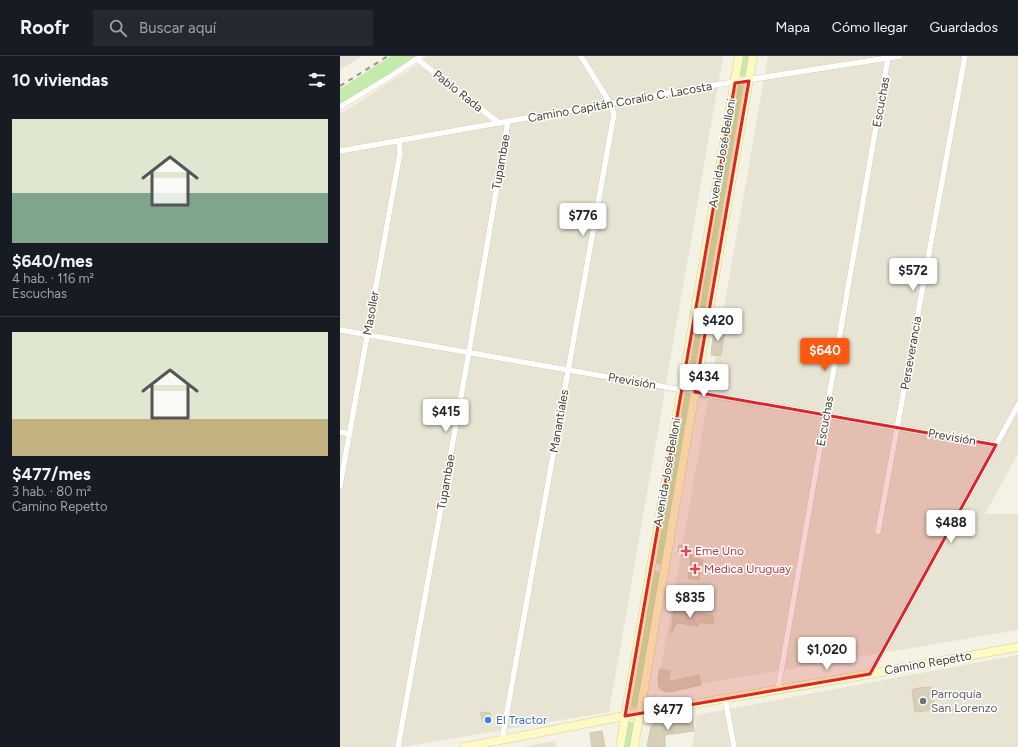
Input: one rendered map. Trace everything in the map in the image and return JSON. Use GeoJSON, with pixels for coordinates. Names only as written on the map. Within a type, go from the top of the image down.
{"type":"FeatureCollection","features":[{"type":"Feature","properties":{"kind":"main road","name":"Avenida José Belloni"},"geometry":{"type":"LineString","coordinates":[[620,747],[739,56]]}},
{"type":"Feature","properties":{"kind":"main road","name":"Avenida José Belloni"},"geometry":{"type":"LineString","coordinates":[[634,747],[753,56]]}},
{"type":"Feature","properties":{"kind":"main road"},"geometry":{"type":"LineString","coordinates":[[650,567],[664,569]]}},
{"type":"Feature","properties":{"kind":"main road","name":"Camino Repetto"},"geometry":{"type":"LineString","coordinates":[[465,747],[640,713],[1018,647]]}},
{"type":"Feature","properties":{"kind":"street"},"geometry":{"type":"LineString","coordinates":[[581,56],[610,103]]}},
{"type":"Feature","properties":{"kind":"street","name":"Camino Capitán Coralio C. Lacosta"},"geometry":{"type":"LineString","coordinates":[[340,151],[610,103],[900,56]]}},
{"type":"Feature","properties":{"kind":"street","name":"Perseverancia"},"geometry":{"type":"LineString","coordinates":[[878,532],[965,56]]}},
{"type":"Feature","properties":{"kind":"street"},"geometry":{"type":"LineString","coordinates":[[340,107],[394,75],[419,58]]}},
{"type":"Feature","properties":{"kind":"street","name":"Pablo Rada"},"geometry":{"type":"LineString","coordinates":[[419,58],[499,123]]}},
{"type":"Feature","properties":{"kind":"street","name":"Escuchas"},"geometry":{"type":"LineString","coordinates":[[778,689],[888,58]]}},
{"type":"Feature","properties":{"kind":"street","name":"Manantiales"},"geometry":{"type":"LineString","coordinates":[[502,740],[614,114],[610,103]]}},
{"type":"Feature","properties":{"kind":"street","name":"Tupambae"},"geometry":{"type":"LineString","coordinates":[[398,747],[469,352],[508,121]]}},
{"type":"Feature","properties":{"kind":"street","name":"Masoller"},"geometry":{"type":"LineString","coordinates":[[340,486],[400,153],[399,140]]}},
{"type":"Feature","properties":{"kind":"street","name":"Previsión"},"geometry":{"type":"LineString","coordinates":[[340,330],[996,445]]}},
{"type":"Feature","properties":{"kind":"street"},"geometry":{"type":"LineString","coordinates":[[870,674],[1018,405]]}},
{"type":"Feature","properties":{"kind":"street"},"geometry":{"type":"LineString","coordinates":[[340,432],[349,434]]}},
{"type":"Feature","properties":{"kind":"street"},"geometry":{"type":"LineString","coordinates":[[725,698],[734,747]]}},
{"type":"Feature","properties":{"kind":"highlighted area"},"geometry":{"type":"Polygon","coordinates":[[[749,81],[695,392],[996,445],[870,674],[625,716],[735,83],[749,81]]]}},
{"type":"Feature","properties":{"kind":"shaded area"},"geometry":{"type":"Polygon","coordinates":[[[340,56],[362,56],[340,70],[340,56]]]}},
{"type":"Feature","properties":{"kind":"shaded area"},"geometry":{"type":"Polygon","coordinates":[[[428,56],[723,56],[609,712],[402,747],[340,747],[340,114],[408,71],[428,56]]]}},
{"type":"Feature","properties":{"kind":"shaded area"},"geometry":{"type":"Polygon","coordinates":[[[768,56],[1018,56],[1018,453],[985,514],[1018,514],[1018,630],[657,691],[768,56]]]}},
{"type":"Feature","properties":{"kind":"shaded area"},"geometry":{"type":"Polygon","coordinates":[[[1018,655],[1018,747],[692,747],[697,715],[1018,655]]]}},
{"type":"Feature","properties":{"kind":"shaded area"},"geometry":{"type":"Polygon","coordinates":[[[555,741],[556,747],[522,747],[555,741]]]}},
{"type":"Feature","properties":{"kind":"green space"},"geometry":{"type":"Polygon","coordinates":[[[391,56],[416,56],[340,104],[340,89],[391,56]]]}},
{"type":"Feature","properties":{"kind":"green space"},"geometry":{"type":"Polygon","coordinates":[[[741,56],[749,56],[745,76],[743,77],[738,75],[741,56]]]}},
{"type":"Feature","properties":{"kind":"green space"},"geometry":{"type":"Polygon","coordinates":[[[738,84],[743,86],[691,386],[686,385],[738,84]]]}},
{"type":"Feature","properties":{"kind":"green space"},"geometry":{"type":"Polygon","coordinates":[[[689,392],[690,394],[662,563],[660,565],[655,564],[683,393],[689,392]]]}},
{"type":"Feature","properties":{"kind":"green space"},"geometry":{"type":"Polygon","coordinates":[[[653,571],[658,571],[660,574],[638,706],[633,708],[630,706],[653,571]]]}},
{"type":"Feature","properties":{"kind":"green space"},"geometry":{"type":"Polygon","coordinates":[[[627,722],[632,722],[634,725],[630,747],[621,747],[627,722]]]}},
{"type":"Feature","properties":{"kind":"building"},"geometry":{"type":"Polygon","coordinates":[[[714,329],[725,330],[721,356],[711,355],[714,329]]]}},
{"type":"Feature","properties":{"kind":"building","name":"Medica Uruguay"},"geometry":{"type":"Polygon","coordinates":[[[679,545],[687,546],[686,548],[693,549],[692,558],[703,560],[699,580],[688,578],[691,558],[682,557],[682,552],[678,552],[679,545]]]}},
{"type":"Feature","properties":{"kind":"building"},"geometry":{"type":"Polygon","coordinates":[[[674,610],[714,616],[713,624],[699,622],[698,626],[677,623],[671,633],[674,610]]]}},
{"type":"Feature","properties":{"kind":"building"},"geometry":{"type":"Polygon","coordinates":[[[660,669],[670,671],[668,682],[699,675],[701,685],[670,692],[663,691],[659,686],[658,679],[660,669]]]}},
{"type":"Feature","properties":{"kind":"building","name":"Parroquía San Lorenzo"},"geometry":{"type":"Polygon","coordinates":[[[931,687],[935,710],[915,712],[912,690],[931,687]]]}},
{"type":"Feature","properties":{"kind":"building"},"geometry":{"type":"Polygon","coordinates":[[[480,712],[490,713],[491,721],[483,722],[480,712]]]}},
{"type":"Feature","properties":{"kind":"building"},"geometry":{"type":"Polygon","coordinates":[[[692,717],[694,731],[665,735],[665,747],[647,747],[651,726],[655,723],[692,717]]]}},
{"type":"Feature","properties":{"kind":"building"},"geometry":{"type":"Polygon","coordinates":[[[602,731],[605,747],[592,747],[590,733],[602,731]]]}},
{"type":"Feature","properties":{"kind":"railway"},"geometry":{"type":"LineString","coordinates":[[340,86],[388,56]]}},
{"type":"Feature","properties":{"kind":"place","name":"Eme Uno"},"geometry":{"type":"Point","coordinates":[686,551]}},
{"type":"Feature","properties":{"kind":"place","name":"Medica Uruguay"},"geometry":{"type":"Point","coordinates":[695,569]}},
{"type":"Feature","properties":{"kind":"place","name":"Parroquía San Lorenzo"},"geometry":{"type":"Point","coordinates":[923,701]}},
{"type":"Feature","properties":{"kind":"place","name":"El Tractor"},"geometry":{"type":"Point","coordinates":[488,720]}}]}
